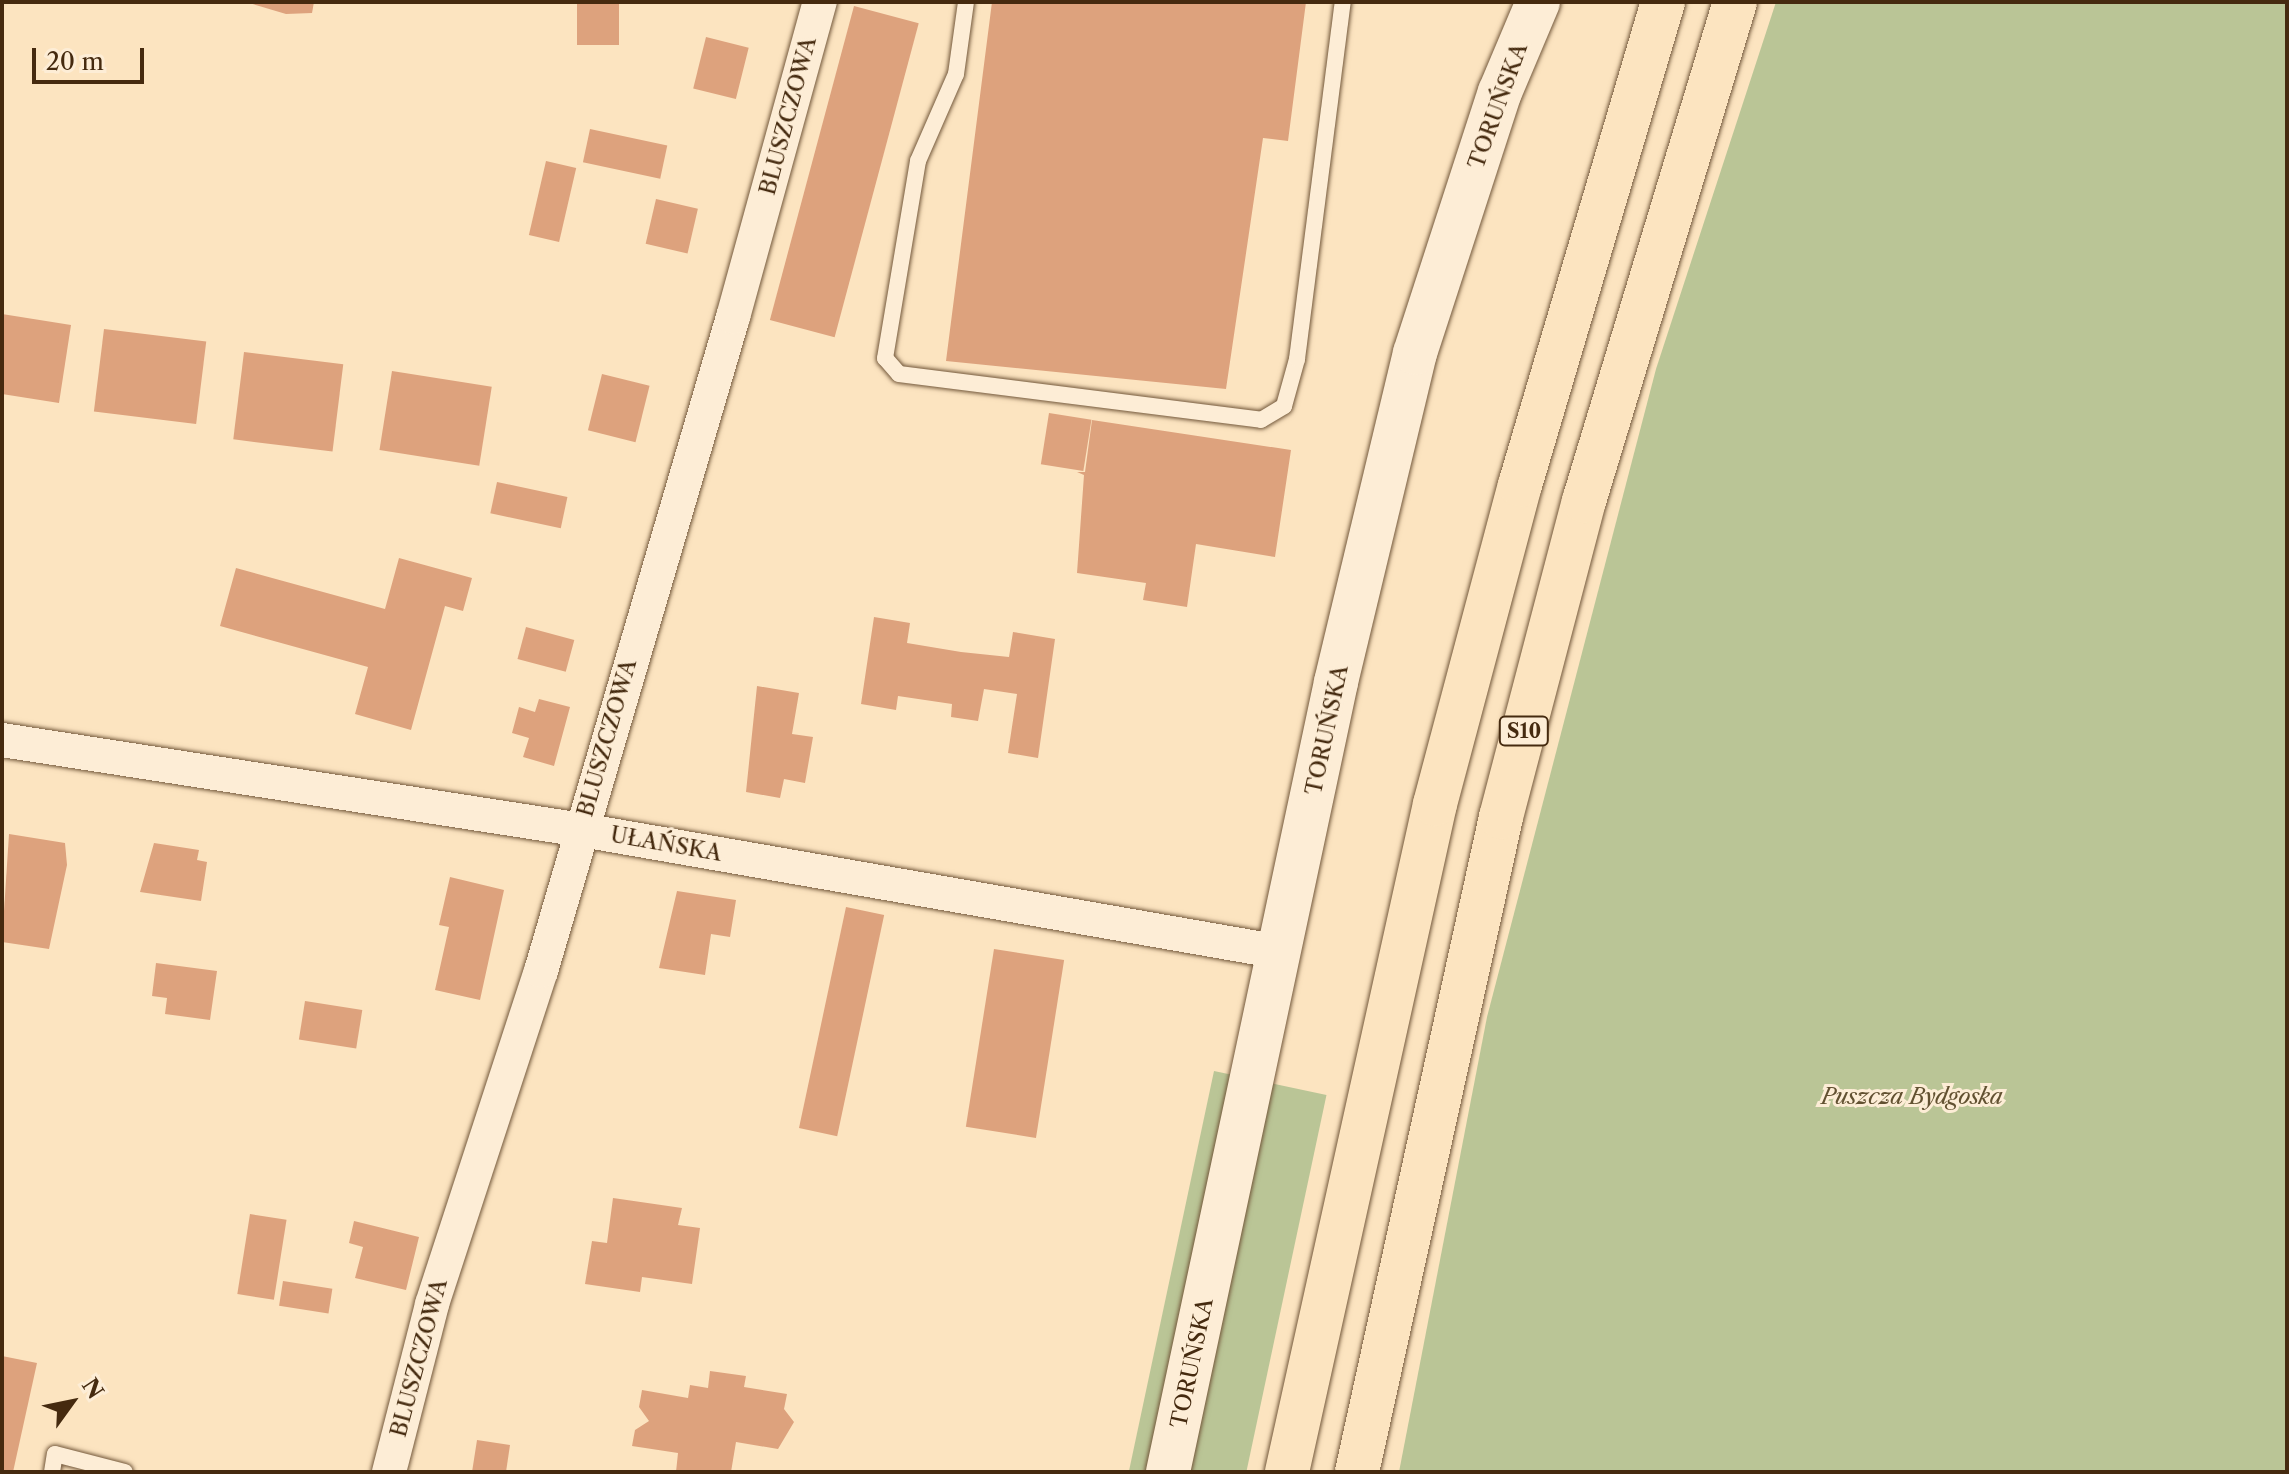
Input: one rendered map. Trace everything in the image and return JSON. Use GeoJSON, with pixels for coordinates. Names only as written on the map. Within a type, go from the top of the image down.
{"type":"FeatureCollection","features":[{"type":"Feature","properties":{"kind":"highway"},"geometry":{"type":"LineString","coordinates":[[1287,1472],[1435,804],[1520,485],[1663,2]]}},
{"type":"Feature","properties":{"kind":"highway","name":"S10"},"geometry":{"type":"LineString","coordinates":[[1357,1472],[1501,817],[1592,472],[1735,2]]}},
{"type":"Feature","properties":{"kind":"street","name":"BLUSZCZOWA"},"geometry":{"type":"LineString","coordinates":[[389,1472],[432,1304],[582,830],[820,2]]}},
{"type":"Feature","properties":{"kind":"street","name":"TORUŃSKA"},"geometry":{"type":"LineString","coordinates":[[1168,1472],[1280,952],[1415,353],[1500,92],[1538,2]]}},
{"type":"Feature","properties":{"kind":"street","name":"UŁAŃSKA"},"geometry":{"type":"LineString","coordinates":[[2,740],[582,830],[1280,952]]}},
{"type":"Feature","properties":{"kind":"lane"},"geometry":{"type":"LineString","coordinates":[[966,2],[956,74],[918,161],[885,358],[899,374],[1261,420],[1284,406],[1297,359],[1343,2]]}},
{"type":"Feature","properties":{"kind":"lane"},"geometry":{"type":"LineString","coordinates":[[52,1472],[55,1454],[125,1472]]}},
{"type":"Feature","properties":{"kind":"green space","name":"Puszcza Bydgoska"},"geometry":{"type":"Polygon","coordinates":[[[1776,2],[2287,2],[2287,1472],[1399,1472],[1487,1017],[1656,369],[1776,2]]]}},
{"type":"Feature","properties":{"kind":"green space"},"geometry":{"type":"Polygon","coordinates":[[[1214,1071],[1326,1095],[1246,1472],[1129,1472],[1214,1071]]]}},
{"type":"Feature","properties":{"kind":"building"},"geometry":{"type":"Polygon","coordinates":[[[246,2],[314,2],[312,13],[286,14],[246,2]]]}},
{"type":"Feature","properties":{"kind":"building"},"geometry":{"type":"Polygon","coordinates":[[[577,2],[619,2],[619,45],[577,45],[577,2]]]}},
{"type":"Feature","properties":{"kind":"building"},"geometry":{"type":"Polygon","coordinates":[[[992,2],[1306,2],[1288,141],[1263,138],[1226,389],[946,361],[992,2]]]}},
{"type":"Feature","properties":{"kind":"building"},"geometry":{"type":"Polygon","coordinates":[[[854,6],[919,23],[835,337],[770,320],[854,6]]]}},
{"type":"Feature","properties":{"kind":"building"},"geometry":{"type":"Polygon","coordinates":[[[706,37],[749,48],[736,99],[693,88],[706,37]]]}},
{"type":"Feature","properties":{"kind":"building"},"geometry":{"type":"Polygon","coordinates":[[[590,129],[667,145],[660,179],[583,162],[590,129]]]}},
{"type":"Feature","properties":{"kind":"building"},"geometry":{"type":"Polygon","coordinates":[[[546,161],[576,168],[559,242],[529,235],[546,161]]]}},
{"type":"Feature","properties":{"kind":"building"},"geometry":{"type":"Polygon","coordinates":[[[656,199],[698,209],[688,253],[646,244],[656,199]]]}},
{"type":"Feature","properties":{"kind":"building"},"geometry":{"type":"Polygon","coordinates":[[[2,314],[71,325],[59,403],[2,394],[2,314]]]}},
{"type":"Feature","properties":{"kind":"building"},"geometry":{"type":"Polygon","coordinates":[[[104,329],[206,342],[196,424],[94,411],[104,329]]]}},
{"type":"Feature","properties":{"kind":"building"},"geometry":{"type":"Polygon","coordinates":[[[244,352],[343,364],[333,452],[233,439],[244,352]]]}},
{"type":"Feature","properties":{"kind":"building"},"geometry":{"type":"Polygon","coordinates":[[[392,371],[492,387],[479,466],[379,450],[392,371]]]}},
{"type":"Feature","properties":{"kind":"building"},"geometry":{"type":"Polygon","coordinates":[[[602,374],[650,386],[636,442],[588,430],[602,374]]]}},
{"type":"Feature","properties":{"kind":"building"},"geometry":{"type":"Polygon","coordinates":[[[1049,413],[1091,420],[1083,471],[1041,464],[1049,413]]]}},
{"type":"Feature","properties":{"kind":"building"},"geometry":{"type":"Polygon","coordinates":[[[1092,420],[1291,450],[1275,557],[1196,544],[1187,607],[1143,600],[1146,583],[1077,573],[1084,475],[1077,472],[1085,472],[1092,420]]]}},
{"type":"Feature","properties":{"kind":"building"},"geometry":{"type":"Polygon","coordinates":[[[497,482],[567,497],[561,528],[490,513],[497,482]]]}},
{"type":"Feature","properties":{"kind":"building"},"geometry":{"type":"Polygon","coordinates":[[[399,558],[472,578],[463,611],[445,606],[411,730],[355,714],[368,667],[220,626],[236,568],[385,609],[399,558]]]}},
{"type":"Feature","properties":{"kind":"building"},"geometry":{"type":"Polygon","coordinates":[[[874,617],[910,623],[907,643],[961,652],[1009,657],[1013,632],[1055,639],[1038,758],[1008,753],[1017,694],[984,689],[978,721],[951,717],[952,704],[898,696],[896,710],[861,704],[874,617]]]}},
{"type":"Feature","properties":{"kind":"building"},"geometry":{"type":"Polygon","coordinates":[[[526,627],[574,640],[566,672],[517,659],[526,627]]]}},
{"type":"Feature","properties":{"kind":"building"},"geometry":{"type":"Polygon","coordinates":[[[757,686],[799,693],[792,734],[813,737],[805,783],[784,779],[780,798],[746,792],[757,686]]]}},
{"type":"Feature","properties":{"kind":"building"},"geometry":{"type":"Polygon","coordinates":[[[539,699],[570,707],[554,766],[523,757],[529,738],[512,733],[519,707],[535,712],[539,699]]]}},
{"type":"Feature","properties":{"kind":"building"},"geometry":{"type":"Polygon","coordinates":[[[9,834],[65,843],[67,865],[49,949],[2,942],[9,834]]]}},
{"type":"Feature","properties":{"kind":"building"},"geometry":{"type":"Polygon","coordinates":[[[154,843],[199,850],[197,860],[207,862],[201,901],[140,892],[154,843]]]}},
{"type":"Feature","properties":{"kind":"building"},"geometry":{"type":"Polygon","coordinates":[[[450,877],[504,890],[480,1000],[435,990],[449,927],[439,925],[450,877]]]}},
{"type":"Feature","properties":{"kind":"building"},"geometry":{"type":"Polygon","coordinates":[[[677,891],[736,900],[730,937],[711,934],[705,975],[659,968],[677,891]]]}},
{"type":"Feature","properties":{"kind":"building"},"geometry":{"type":"Polygon","coordinates":[[[846,907],[884,915],[837,1136],[799,1128],[846,907]]]}},
{"type":"Feature","properties":{"kind":"building"},"geometry":{"type":"Polygon","coordinates":[[[994,949],[1064,960],[1036,1138],[966,1127],[994,949]]]}},
{"type":"Feature","properties":{"kind":"building"},"geometry":{"type":"Polygon","coordinates":[[[156,963],[217,971],[210,1020],[165,1014],[167,998],[152,996],[156,963]]]}},
{"type":"Feature","properties":{"kind":"building"},"geometry":{"type":"Polygon","coordinates":[[[305,1001],[362,1010],[356,1049],[299,1040],[305,1001]]]}},
{"type":"Feature","properties":{"kind":"building"},"geometry":{"type":"Polygon","coordinates":[[[613,1198],[682,1208],[678,1225],[700,1228],[692,1284],[642,1277],[640,1292],[585,1284],[592,1241],[607,1243],[613,1198]]]}},
{"type":"Feature","properties":{"kind":"building"},"geometry":{"type":"Polygon","coordinates":[[[250,1214],[287,1220],[274,1300],[237,1294],[250,1214]]]}},
{"type":"Feature","properties":{"kind":"building"},"geometry":{"type":"Polygon","coordinates":[[[354,1221],[419,1237],[406,1290],[355,1278],[363,1247],[349,1243],[354,1221]]]}},
{"type":"Feature","properties":{"kind":"building"},"geometry":{"type":"Polygon","coordinates":[[[283,1281],[332,1289],[328,1314],[279,1306],[283,1281]]]}},
{"type":"Feature","properties":{"kind":"building"},"geometry":{"type":"Polygon","coordinates":[[[2,1356],[37,1363],[13,1472],[2,1472],[2,1356]]]}},
{"type":"Feature","properties":{"kind":"building"},"geometry":{"type":"Polygon","coordinates":[[[710,1371],[746,1376],[744,1387],[787,1394],[784,1409],[794,1422],[778,1449],[736,1442],[731,1472],[676,1472],[678,1453],[632,1446],[635,1430],[649,1421],[639,1407],[642,1390],[688,1398],[690,1385],[708,1388],[710,1371]]]}},
{"type":"Feature","properties":{"kind":"building"},"geometry":{"type":"Polygon","coordinates":[[[477,1440],[510,1445],[506,1472],[472,1472],[477,1440]]]}}]}
